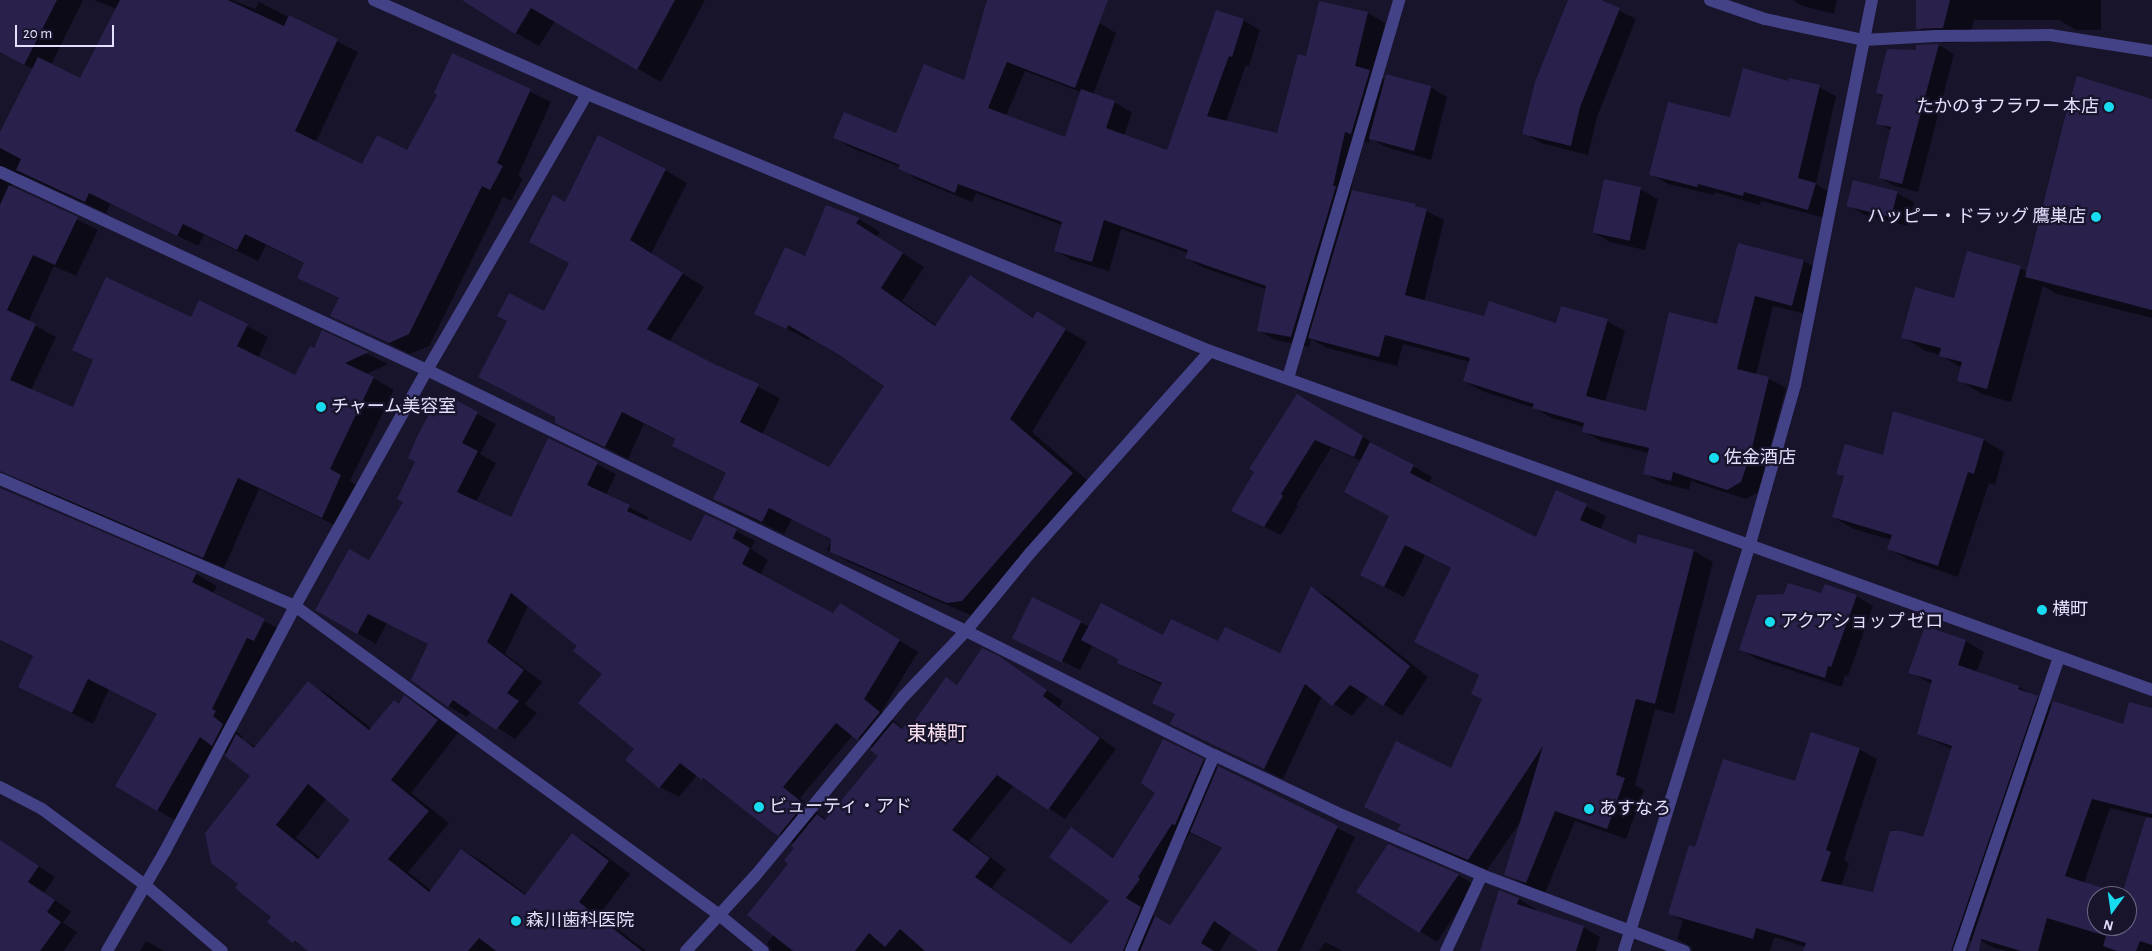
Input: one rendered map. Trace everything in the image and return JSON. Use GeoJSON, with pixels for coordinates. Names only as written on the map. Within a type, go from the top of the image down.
{"type":"FeatureCollection","features":[{"type":"Feature","properties":{"kind":"street"},"geometry":{"type":"LineString","coordinates":[[374,0],[587,94],[1210,351],[1750,544],[2058,658],[2152,690]]}},
{"type":"Feature","properties":{"kind":"street"},"geometry":{"type":"LineString","coordinates":[[1288,378],[1399,0]]}},
{"type":"Feature","properties":{"kind":"street"},"geometry":{"type":"LineString","coordinates":[[1710,0],[1764,19],[1864,40],[1935,36],[2050,35],[2152,51]]}},
{"type":"Feature","properties":{"kind":"street"},"geometry":{"type":"LineString","coordinates":[[1624,951],[1750,544],[1795,385],[1872,0]]}},
{"type":"Feature","properties":{"kind":"street"},"geometry":{"type":"LineString","coordinates":[[107,951],[146,885],[295,606],[426,370],[587,94]]}},
{"type":"Feature","properties":{"kind":"street"},"geometry":{"type":"LineString","coordinates":[[0,172],[426,370],[966,631],[1214,755],[1342,815],[1482,875],[1684,951]]}},
{"type":"Feature","properties":{"kind":"street"},"geometry":{"type":"LineString","coordinates":[[686,951],[718,914],[755,876],[903,698],[966,631],[1031,552],[1210,351]]}},
{"type":"Feature","properties":{"kind":"street"},"geometry":{"type":"LineString","coordinates":[[0,479],[295,606],[718,914],[763,951]]}},
{"type":"Feature","properties":{"kind":"street"},"geometry":{"type":"LineString","coordinates":[[1959,951],[2058,658]]}},
{"type":"Feature","properties":{"kind":"street"},"geometry":{"type":"LineString","coordinates":[[1131,951],[1214,755]]}},
{"type":"Feature","properties":{"kind":"street"},"geometry":{"type":"LineString","coordinates":[[0,787],[42,809],[146,885],[222,951]]}},
{"type":"Feature","properties":{"kind":"street"},"geometry":{"type":"LineString","coordinates":[[1446,951],[1482,875]]}},
{"type":"Feature","properties":{"kind":"building"},"geometry":{"type":"Polygon","coordinates":[[[0,0],[57,0],[24,65],[0,52],[0,0]]]}},
{"type":"Feature","properties":{"kind":"building"},"geometry":{"type":"Polygon","coordinates":[[[120,0],[228,0],[284,26],[289,15],[338,39],[295,131],[362,164],[377,135],[407,150],[437,95],[434,93],[452,53],[531,89],[497,163],[503,166],[490,190],[482,186],[409,334],[389,343],[330,316],[339,298],[297,278],[304,263],[245,234],[237,250],[183,224],[177,236],[89,193],[85,202],[16,170],[21,159],[0,148],[0,132],[38,57],[80,78],[120,0]]]}},
{"type":"Feature","properties":{"kind":"building"},"geometry":{"type":"Polygon","coordinates":[[[462,0],[675,0],[637,70],[531,8],[515,34],[462,0]]]}},
{"type":"Feature","properties":{"kind":"building"},"geometry":{"type":"Polygon","coordinates":[[[987,0],[1108,0],[1075,88],[1007,62],[988,108],[1065,137],[1081,89],[1115,101],[1106,128],[1167,150],[1216,10],[1244,19],[1232,57],[1229,56],[1207,116],[1277,133],[1298,54],[1306,56],[1319,1],[1368,12],[1355,66],[1370,70],[1351,134],[1345,132],[1333,186],[1336,186],[1291,337],[1257,331],[1266,286],[1185,258],[1188,250],[1104,220],[1092,262],[1054,251],[1062,222],[958,184],[955,193],[898,169],[900,165],[833,138],[844,112],[896,133],[924,64],[964,80],[987,0]]]}},
{"type":"Feature","properties":{"kind":"building"},"geometry":{"type":"Polygon","coordinates":[[[1568,0],[1601,0],[1620,8],[1580,107],[1571,146],[1522,134],[1535,82],[1568,0]]]}},
{"type":"Feature","properties":{"kind":"building"},"geometry":{"type":"Polygon","coordinates":[[[1916,0],[1950,0],[1943,28],[1916,29],[1916,0]]]}},
{"type":"Feature","properties":{"kind":"building"},"geometry":{"type":"Polygon","coordinates":[[[1939,44],[1902,184],[1879,178],[1891,127],[1876,124],[1883,95],[1876,93],[1887,49],[1916,50],[1916,45],[1939,44]]]}},
{"type":"Feature","properties":{"kind":"building"},"geometry":{"type":"Polygon","coordinates":[[[1743,68],[1788,81],[1789,78],[1820,85],[1798,178],[1816,183],[1808,210],[1744,192],[1743,196],[1698,184],[1697,187],[1649,175],[1668,102],[1730,117],[1743,68]]]}},
{"type":"Feature","properties":{"kind":"building"},"geometry":{"type":"Polygon","coordinates":[[[1386,74],[1431,86],[1414,151],[1369,139],[1386,74]]]}},
{"type":"Feature","properties":{"kind":"building","name":"ハッピー・ドラッグ 鷹巣店"},"geometry":{"type":"Polygon","coordinates":[[[2077,76],[2152,99],[2152,310],[2025,277],[2077,76]]]}},
{"type":"Feature","properties":{"kind":"building"},"geometry":{"type":"Polygon","coordinates":[[[598,135],[666,169],[630,240],[683,273],[647,329],[714,364],[759,384],[740,422],[829,467],[884,386],[839,355],[788,325],[787,329],[754,314],[785,247],[805,256],[826,205],[860,218],[856,223],[903,253],[881,288],[935,326],[970,275],[1033,318],[1037,311],[1066,329],[1010,419],[1073,473],[962,601],[947,603],[830,552],[831,539],[769,508],[762,522],[713,499],[726,473],[672,446],[675,439],[622,412],[605,447],[555,423],[555,417],[478,377],[507,321],[497,316],[509,293],[544,311],[569,263],[529,242],[553,195],[565,202],[598,135]]]}},
{"type":"Feature","properties":{"kind":"building"},"geometry":{"type":"Polygon","coordinates":[[[1604,179],[1641,187],[1630,241],[1593,233],[1604,179]]]}},
{"type":"Feature","properties":{"kind":"building"},"geometry":{"type":"Polygon","coordinates":[[[1853,180],[1898,191],[1891,217],[1846,206],[1853,180]]]}},
{"type":"Feature","properties":{"kind":"building"},"geometry":{"type":"Polygon","coordinates":[[[9,185],[78,217],[55,265],[33,255],[7,310],[36,324],[10,380],[73,407],[93,360],[72,350],[106,277],[191,317],[199,300],[248,324],[237,346],[295,375],[310,346],[314,348],[322,330],[369,352],[345,363],[374,377],[330,469],[341,475],[322,518],[238,478],[203,558],[0,471],[0,205],[9,185]]]}},
{"type":"Feature","properties":{"kind":"building"},"geometry":{"type":"Polygon","coordinates":[[[1352,190],[1416,204],[1415,206],[1427,209],[1405,295],[1484,316],[1489,301],[1556,323],[1561,306],[1608,319],[1586,396],[1646,411],[1669,312],[1717,324],[1738,243],[1804,260],[1792,306],[1755,296],[1737,369],[1769,377],[1751,452],[1741,482],[1727,490],[1673,472],[1671,481],[1643,474],[1649,448],[1582,432],[1584,423],[1532,408],[1534,404],[1463,381],[1470,358],[1385,335],[1379,357],[1308,338],[1352,190]]]}},
{"type":"Feature","properties":{"kind":"building"},"geometry":{"type":"Polygon","coordinates":[[[1967,251],[2021,266],[1987,389],[1957,381],[1962,362],[1939,356],[1941,348],[1901,338],[1915,287],[1954,298],[1967,251]]]}},
{"type":"Feature","properties":{"kind":"building"},"geometry":{"type":"Polygon","coordinates":[[[1297,394],[1363,436],[1354,457],[1315,440],[1281,494],[1283,496],[1264,527],[1231,511],[1254,472],[1249,469],[1297,394]]]}},
{"type":"Feature","properties":{"kind":"building"},"geometry":{"type":"Polygon","coordinates":[[[446,395],[478,412],[462,443],[478,451],[457,492],[511,517],[548,438],[598,462],[587,485],[630,505],[627,511],[691,541],[705,514],[737,529],[733,538],[750,548],[742,564],[833,613],[840,603],[900,640],[864,699],[880,712],[857,740],[836,723],[783,787],[804,804],[778,836],[703,778],[702,780],[680,763],[659,788],[625,760],[634,749],[578,703],[602,674],[573,651],[577,646],[511,593],[487,642],[524,670],[507,693],[519,701],[496,730],[453,700],[448,707],[411,680],[428,644],[368,614],[357,634],[315,610],[349,549],[369,560],[403,502],[397,499],[415,462],[408,458],[416,439],[429,414],[434,417],[446,395]]]}},
{"type":"Feature","properties":{"kind":"building"},"geometry":{"type":"Polygon","coordinates":[[[1893,411],[1984,439],[1974,474],[1968,472],[1938,566],[1887,549],[1892,535],[1832,517],[1844,476],[1836,474],[1845,444],[1883,455],[1893,411]]]}},
{"type":"Feature","properties":{"kind":"building"},"geometry":{"type":"Polygon","coordinates":[[[1370,442],[1414,465],[1410,473],[1536,537],[1556,490],[1587,504],[1580,520],[1636,544],[1638,534],[1694,550],[1655,704],[1636,699],[1616,775],[1625,778],[1607,829],[1555,811],[1526,883],[1504,875],[1543,746],[1468,860],[1397,830],[1401,825],[1364,807],[1396,741],[1451,768],[1482,699],[1471,694],[1479,675],[1414,642],[1451,568],[1405,545],[1384,587],[1360,575],[1389,516],[1344,492],[1370,442]]]}},
{"type":"Feature","properties":{"kind":"building"},"geometry":{"type":"Polygon","coordinates":[[[0,488],[197,572],[192,582],[265,619],[254,641],[247,638],[212,709],[216,711],[213,716],[223,724],[212,746],[200,737],[157,811],[115,786],[157,714],[88,679],[72,713],[18,687],[33,656],[0,640],[0,488]]]}},
{"type":"Feature","properties":{"kind":"building"},"geometry":{"type":"Polygon","coordinates":[[[1788,583],[1821,593],[1825,584],[1857,595],[1831,667],[1828,666],[1825,678],[1739,650],[1757,595],[1784,594],[1788,583]]]}},
{"type":"Feature","properties":{"kind":"building"},"geometry":{"type":"Polygon","coordinates":[[[1311,586],[1410,666],[1383,706],[1350,685],[1332,706],[1305,684],[1264,769],[1170,724],[1175,714],[1152,703],[1162,683],[1117,663],[1118,659],[1081,640],[1101,603],[1163,635],[1171,619],[1218,641],[1225,627],[1280,653],[1311,586]]]}},
{"type":"Feature","properties":{"kind":"building"},"geometry":{"type":"Polygon","coordinates":[[[1032,597],[1081,621],[1061,662],[1012,638],[1032,597]]]}},
{"type":"Feature","properties":{"kind":"building"},"geometry":{"type":"Polygon","coordinates":[[[1925,626],[1966,640],[1958,665],[2019,686],[2018,689],[2038,696],[1951,951],[1803,951],[1806,943],[1756,928],[1753,939],[1668,914],[1689,845],[1695,847],[1723,759],[1795,781],[1811,732],[1860,748],[1826,850],[1831,852],[1821,881],[1873,892],[1890,831],[1901,831],[1923,837],[1952,746],[1917,734],[1932,680],[1908,673],[1925,626]]]}},
{"type":"Feature","properties":{"kind":"building"},"geometry":{"type":"Polygon","coordinates":[[[982,648],[999,656],[1047,690],[1043,696],[1100,738],[1048,810],[997,775],[952,830],[990,858],[975,877],[1071,944],[1109,901],[1049,857],[1071,827],[1113,858],[1155,793],[1141,783],[1163,739],[1204,759],[1175,825],[1172,824],[1138,877],[1140,879],[1126,898],[1141,907],[1123,951],[925,951],[900,929],[885,947],[869,933],[855,951],[793,951],[747,915],[788,864],[784,860],[794,848],[791,846],[817,814],[825,820],[878,756],[870,750],[893,722],[902,729],[907,723],[911,726],[946,677],[957,685],[982,648]]]}},
{"type":"Feature","properties":{"kind":"building"},"geometry":{"type":"Polygon","coordinates":[[[308,681],[369,730],[394,700],[399,704],[404,695],[438,720],[391,780],[429,811],[388,859],[429,892],[461,849],[525,895],[572,833],[609,861],[579,902],[642,951],[496,951],[479,938],[468,951],[308,951],[295,941],[293,943],[267,922],[271,917],[235,888],[238,884],[211,863],[205,833],[250,776],[225,756],[236,734],[254,748],[308,681]],[[308,784],[276,825],[318,859],[350,820],[308,784]]]}},
{"type":"Feature","properties":{"kind":"building"},"geometry":{"type":"Polygon","coordinates":[[[2053,701],[2123,724],[2129,702],[2152,708],[2152,814],[2092,799],[2065,876],[2097,886],[2087,886],[2087,930],[2047,918],[2038,951],[2021,951],[1981,939],[1979,951],[1968,951],[2053,701]]]}},
{"type":"Feature","properties":{"kind":"building"},"geometry":{"type":"Polygon","coordinates":[[[1218,766],[1338,826],[1277,951],[1258,951],[1214,921],[1201,943],[1214,951],[1140,951],[1155,916],[1170,925],[1222,848],[1190,832],[1218,766]]]}},
{"type":"Feature","properties":{"kind":"building"},"geometry":{"type":"Polygon","coordinates":[[[2146,817],[2152,818],[2152,945],[2140,941],[2136,951],[2117,951],[2103,946],[2106,936],[2137,936],[2137,886],[2124,886],[2146,817]]]}},
{"type":"Feature","properties":{"kind":"building"},"geometry":{"type":"Polygon","coordinates":[[[0,840],[39,866],[28,882],[55,900],[47,912],[61,922],[40,951],[0,951],[0,840]]]}},
{"type":"Feature","properties":{"kind":"building"},"geometry":{"type":"Polygon","coordinates":[[[1388,844],[1459,874],[1419,933],[1356,892],[1388,844]]]}},
{"type":"Feature","properties":{"kind":"building"},"geometry":{"type":"Polygon","coordinates":[[[1499,890],[1519,898],[1517,904],[1584,926],[1576,951],[1480,951],[1499,890]]]}},
{"type":"Feature","properties":{"kind":"place","name":"たかのすフラワー 本店"},"geometry":{"type":"Point","coordinates":[2109,107]}},
{"type":"Feature","properties":{"kind":"place","name":"ハッピー・ドラッグ 鷹巣店"},"geometry":{"type":"Point","coordinates":[2096,217]}},
{"type":"Feature","properties":{"kind":"place","name":"チャーム美容室"},"geometry":{"type":"Point","coordinates":[321,407]}},
{"type":"Feature","properties":{"kind":"place","name":"佐金酒店"},"geometry":{"type":"Point","coordinates":[1714,458]}},
{"type":"Feature","properties":{"kind":"place","name":"横町"},"geometry":{"type":"Point","coordinates":[2042,610]}},
{"type":"Feature","properties":{"kind":"place","name":"アクアショップ ゼロ"},"geometry":{"type":"Point","coordinates":[1770,622]}},
{"type":"Feature","properties":{"kind":"place","name":"ビューティ・アド"},"geometry":{"type":"Point","coordinates":[759,807]}},
{"type":"Feature","properties":{"kind":"place","name":"あすなろ"},"geometry":{"type":"Point","coordinates":[1589,809]}},
{"type":"Feature","properties":{"kind":"place","name":"森川歯科医院"},"geometry":{"type":"Point","coordinates":[516,921]}},
{"type":"Feature","properties":{"kind":"district","name":"東横町"},"geometry":{"type":"Point","coordinates":[937,734]}}]}
